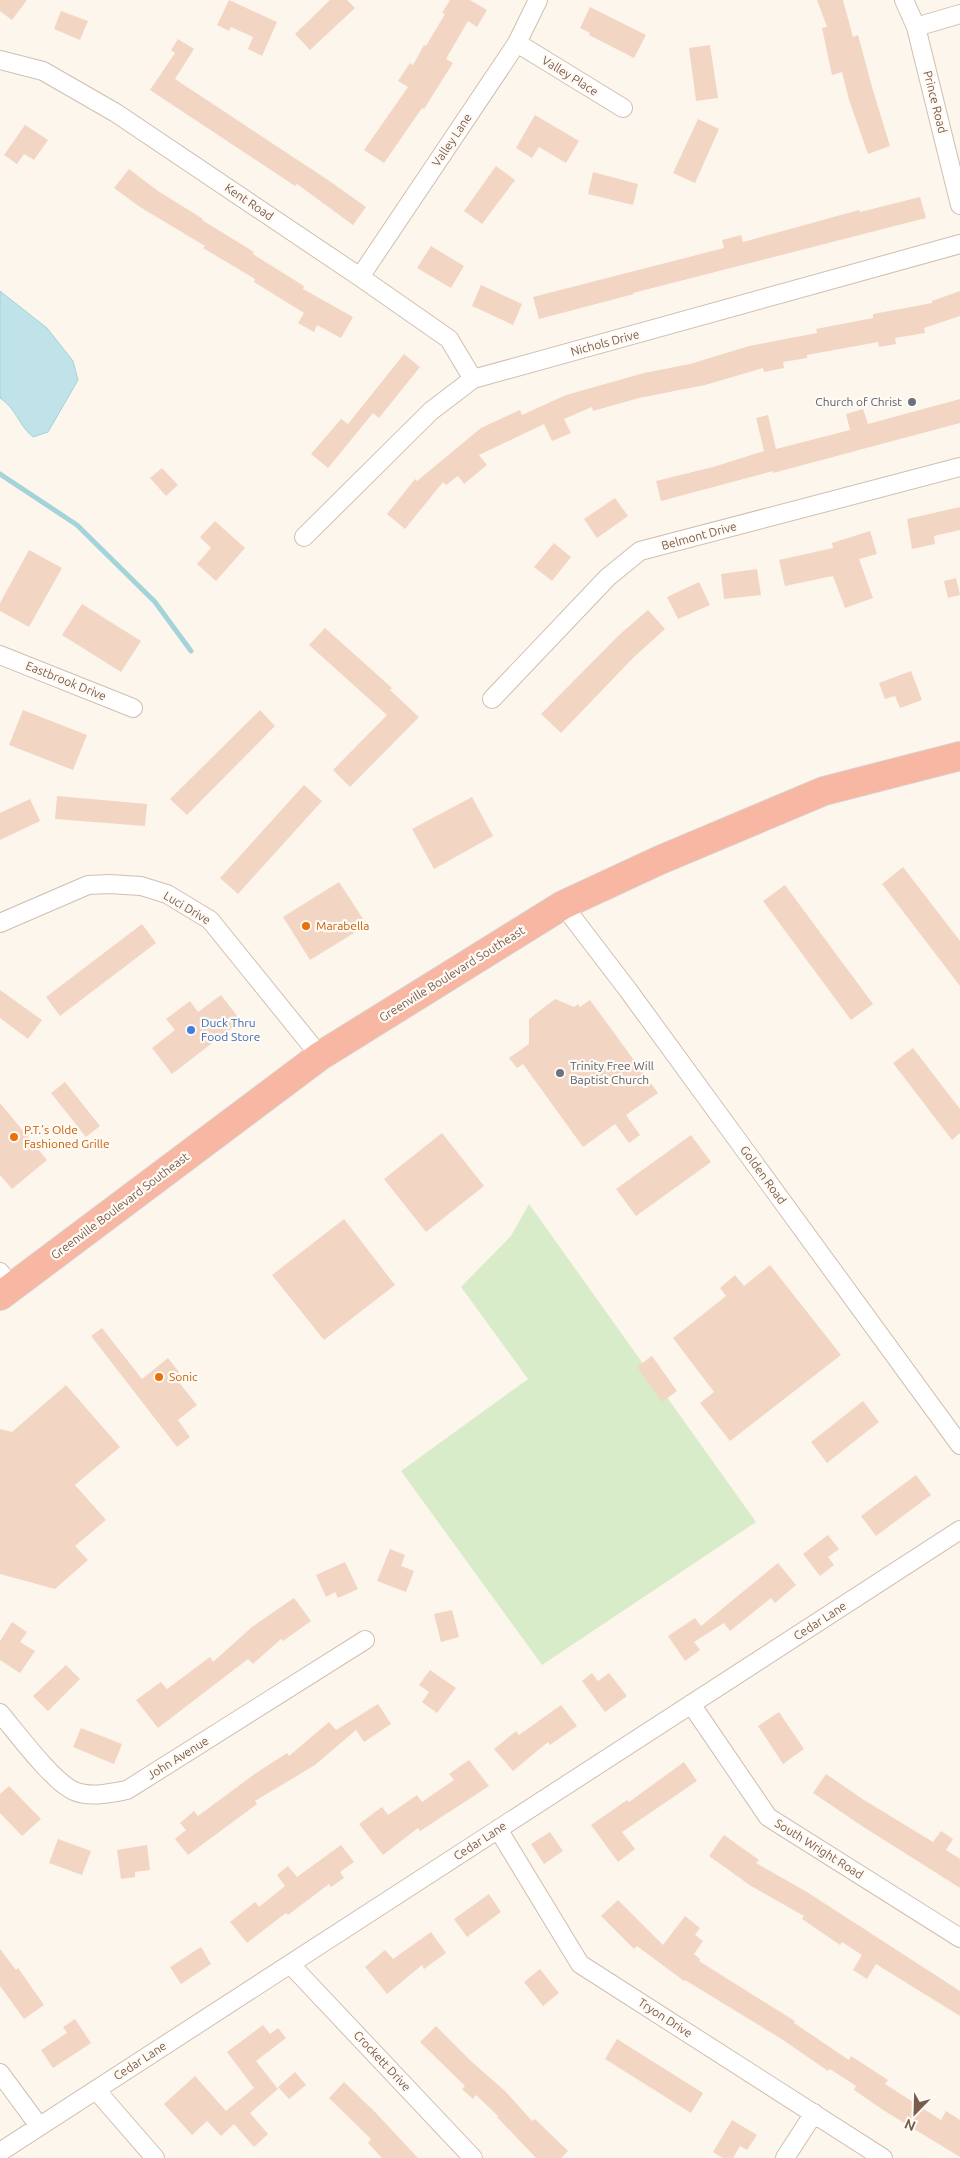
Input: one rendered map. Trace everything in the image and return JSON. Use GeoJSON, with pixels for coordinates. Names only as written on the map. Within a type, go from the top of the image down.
{"type":"FeatureCollection","features":[{"type":"Feature","properties":{"kind":"highway","name":"Greenville Boulevard Southeast"},"geometry":{"type":"LineString","coordinates":[[4,1285],[320,1056],[564,906],[660,860],[824,791],[960,756]]}},
{"type":"Feature","properties":{"kind":"street","name":"Valley Lane"},"geometry":{"type":"LineString","coordinates":[[360,277],[517,43],[538,0]]}},
{"type":"Feature","properties":{"kind":"street","name":"Prince Road"},"geometry":{"type":"LineString","coordinates":[[904,0],[916,27],[960,205]]}},
{"type":"Feature","properties":{"kind":"street"},"geometry":{"type":"LineString","coordinates":[[916,27],[960,14]]}},
{"type":"Feature","properties":{"kind":"street","name":"Valley Place"},"geometry":{"type":"LineString","coordinates":[[517,43],[623,108]]}},
{"type":"Feature","properties":{"kind":"street","name":"Kent Road"},"geometry":{"type":"LineString","coordinates":[[0,60],[42,70],[116,113],[360,277],[450,339],[473,379]]}},
{"type":"Feature","properties":{"kind":"street","name":"Nichols Drive"},"geometry":{"type":"LineString","coordinates":[[304,538],[431,411],[473,379],[960,244]]}},
{"type":"Feature","properties":{"kind":"street","name":"Belmont Drive"},"geometry":{"type":"LineString","coordinates":[[492,699],[608,577],[640,551],[960,467]]}},
{"type":"Feature","properties":{"kind":"street","name":"Eastbrook Drive"},"geometry":{"type":"LineString","coordinates":[[0,655],[133,708]]}},
{"type":"Feature","properties":{"kind":"street","name":"Luci Drive"},"geometry":{"type":"LineString","coordinates":[[0,923],[88,885],[141,886],[168,894],[210,920],[320,1056]]}},
{"type":"Feature","properties":{"kind":"street","name":"Golden Road"},"geometry":{"type":"LineString","coordinates":[[564,906],[628,990],[960,1445]]}},
{"type":"Feature","properties":{"kind":"street","name":"Cedar Lane"},"geometry":{"type":"LineString","coordinates":[[0,2152],[960,1530]]}},
{"type":"Feature","properties":{"kind":"street","name":"John Avenue"},"geometry":{"type":"LineString","coordinates":[[0,1713],[50,1772],[74,1791],[102,1795],[127,1790],[365,1640]]}},
{"type":"Feature","properties":{"kind":"street","name":"South Wright Road"},"geometry":{"type":"LineString","coordinates":[[691,1704],[768,1817],[960,1938]]}},
{"type":"Feature","properties":{"kind":"street","name":"Tryon Drive"},"geometry":{"type":"LineString","coordinates":[[498,1829],[580,1964],[883,2158]]}},
{"type":"Feature","properties":{"kind":"street","name":"Crockett Drive"},"geometry":{"type":"LineString","coordinates":[[290,1964],[473,2158]]}},
{"type":"Feature","properties":{"kind":"street"},"geometry":{"type":"LineString","coordinates":[[0,2073],[39,2126]]}},
{"type":"Feature","properties":{"kind":"street"},"geometry":{"type":"LineString","coordinates":[[96,2090],[155,2158]]}},
{"type":"Feature","properties":{"kind":"street"},"geometry":{"type":"LineString","coordinates":[[785,2158],[814,2113]]}},
{"type":"Feature","properties":{"kind":"green space"},"geometry":{"type":"Polygon","coordinates":[[[529,1204],[756,1522],[542,1665],[401,1471],[528,1379],[461,1287],[511,1236],[529,1204]]]}},
{"type":"Feature","properties":{"kind":"water"},"geometry":{"type":"Polygon","coordinates":[[[0,291],[47,328],[73,361],[78,380],[48,432],[33,437],[24,428],[10,407],[0,398],[0,291]]]}},
{"type":"Feature","properties":{"kind":"building"},"geometry":{"type":"Polygon","coordinates":[[[0,0],[27,0],[12,20],[0,11],[0,0]]]}},
{"type":"Feature","properties":{"kind":"building"},"geometry":{"type":"Polygon","coordinates":[[[229,0],[277,22],[262,56],[248,49],[253,37],[231,27],[229,31],[217,25],[229,0]]]}},
{"type":"Feature","properties":{"kind":"building"},"geometry":{"type":"Polygon","coordinates":[[[330,0],[347,0],[355,8],[310,50],[295,34],[330,0]]]}},
{"type":"Feature","properties":{"kind":"building"},"geometry":{"type":"Polygon","coordinates":[[[450,0],[470,0],[487,10],[477,27],[468,21],[446,59],[453,63],[424,109],[422,108],[384,163],[364,150],[408,87],[398,81],[410,63],[413,65],[424,45],[426,46],[445,14],[442,13],[450,0]]]}},
{"type":"Feature","properties":{"kind":"building"},"geometry":{"type":"Polygon","coordinates":[[[817,0],[843,0],[853,37],[858,35],[890,146],[868,154],[849,100],[842,72],[832,75],[822,28],[827,27],[817,0]]]}},
{"type":"Feature","properties":{"kind":"building"},"geometry":{"type":"Polygon","coordinates":[[[590,7],[646,35],[634,58],[589,35],[590,33],[580,28],[590,7]]]}},
{"type":"Feature","properties":{"kind":"building"},"geometry":{"type":"Polygon","coordinates":[[[61,11],[88,21],[80,40],[54,29],[61,11]]]}},
{"type":"Feature","properties":{"kind":"building"},"geometry":{"type":"Polygon","coordinates":[[[178,39],[194,49],[175,79],[366,207],[353,225],[297,184],[295,186],[150,90],[175,53],[171,50],[178,39]]]}},
{"type":"Feature","properties":{"kind":"building"},"geometry":{"type":"Polygon","coordinates":[[[710,45],[718,98],[696,101],[689,48],[710,45]]]}},
{"type":"Feature","properties":{"kind":"building"},"geometry":{"type":"Polygon","coordinates":[[[535,115],[579,141],[566,163],[539,147],[532,158],[516,148],[535,115]]]}},
{"type":"Feature","properties":{"kind":"building"},"geometry":{"type":"Polygon","coordinates":[[[698,119],[719,129],[695,183],[673,173],[698,119]]]}},
{"type":"Feature","properties":{"kind":"building"},"geometry":{"type":"Polygon","coordinates":[[[25,125],[48,140],[34,160],[24,154],[17,164],[4,155],[25,125]]]}},
{"type":"Feature","properties":{"kind":"building"},"geometry":{"type":"Polygon","coordinates":[[[496,166],[515,180],[482,224],[464,211],[496,166]]]}},
{"type":"Feature","properties":{"kind":"building"},"geometry":{"type":"Polygon","coordinates":[[[129,169],[158,191],[304,286],[303,289],[353,317],[341,338],[317,325],[314,332],[298,323],[304,313],[254,282],[255,279],[203,248],[205,246],[140,207],[114,188],[129,169]]]}},
{"type":"Feature","properties":{"kind":"building"},"geometry":{"type":"Polygon","coordinates":[[[593,172],[638,184],[633,205],[588,194],[593,172]]]}},
{"type":"Feature","properties":{"kind":"building"},"geometry":{"type":"Polygon","coordinates":[[[920,197],[926,218],[539,319],[533,297],[724,248],[722,240],[741,235],[743,242],[859,210],[860,212],[920,197]]]}},
{"type":"Feature","properties":{"kind":"building"},"geometry":{"type":"Polygon","coordinates":[[[431,246],[464,266],[451,288],[417,268],[431,246]]]}},
{"type":"Feature","properties":{"kind":"building"},"geometry":{"type":"Polygon","coordinates":[[[481,285],[522,304],[513,325],[472,306],[481,285]]]}},
{"type":"Feature","properties":{"kind":"building"},"geometry":{"type":"Polygon","coordinates":[[[960,291],[960,316],[924,328],[925,333],[895,338],[896,344],[879,347],[878,342],[807,355],[807,358],[783,362],[784,368],[764,372],[763,368],[705,385],[639,398],[593,411],[592,407],[564,419],[571,433],[552,441],[544,424],[479,455],[487,465],[464,484],[458,476],[446,485],[443,482],[405,529],[387,514],[415,479],[417,481],[481,428],[520,410],[522,415],[566,395],[644,373],[690,364],[749,346],[817,333],[816,329],[873,318],[873,314],[932,303],[932,301],[960,291]]]}},
{"type":"Feature","properties":{"kind":"building"},"geometry":{"type":"Polygon","coordinates":[[[404,354],[420,367],[379,418],[373,413],[328,468],[311,454],[341,419],[348,424],[404,354]]]}},
{"type":"Feature","properties":{"kind":"building"},"geometry":{"type":"Polygon","coordinates":[[[960,399],[960,423],[661,501],[656,481],[713,467],[764,451],[756,418],[768,415],[776,449],[850,430],[846,414],[863,409],[868,424],[960,399]]]}},
{"type":"Feature","properties":{"kind":"building"},"geometry":{"type":"Polygon","coordinates":[[[162,468],[178,485],[166,496],[150,478],[162,468]]]}},
{"type":"Feature","properties":{"kind":"building"},"geometry":{"type":"Polygon","coordinates":[[[615,498],[628,516],[597,538],[584,519],[615,498]]]}},
{"type":"Feature","properties":{"kind":"building"},"geometry":{"type":"Polygon","coordinates":[[[960,507],[960,530],[934,536],[935,544],[912,549],[907,519],[960,507]]]}},
{"type":"Feature","properties":{"kind":"building"},"geometry":{"type":"Polygon","coordinates":[[[215,521],[245,548],[216,581],[197,564],[211,548],[200,537],[215,521]]]}},
{"type":"Feature","properties":{"kind":"building"},"geometry":{"type":"Polygon","coordinates":[[[870,531],[877,554],[859,559],[873,598],[845,608],[833,576],[785,586],[779,560],[833,548],[832,543],[870,531]]]}},
{"type":"Feature","properties":{"kind":"building"},"geometry":{"type":"Polygon","coordinates":[[[554,543],[571,557],[552,581],[534,567],[554,543]]]}},
{"type":"Feature","properties":{"kind":"building"},"geometry":{"type":"Polygon","coordinates":[[[29,550],[62,568],[29,627],[0,611],[0,603],[29,550]]]}},
{"type":"Feature","properties":{"kind":"building"},"geometry":{"type":"Polygon","coordinates":[[[757,569],[761,595],[724,599],[721,574],[757,569]]]}},
{"type":"Feature","properties":{"kind":"building"},"geometry":{"type":"Polygon","coordinates":[[[956,578],[960,595],[948,598],[944,581],[956,578]]]}},
{"type":"Feature","properties":{"kind":"building"},"geometry":{"type":"Polygon","coordinates":[[[699,582],[710,605],[678,619],[667,597],[699,582]]]}},
{"type":"Feature","properties":{"kind":"building"},"geometry":{"type":"Polygon","coordinates":[[[82,604],[141,641],[121,672],[62,635],[82,604]]]}},
{"type":"Feature","properties":{"kind":"building"},"geometry":{"type":"Polygon","coordinates":[[[648,610],[665,629],[633,658],[561,733],[541,714],[619,635],[648,610]]]}},
{"type":"Feature","properties":{"kind":"building"},"geometry":{"type":"Polygon","coordinates":[[[325,628],[392,688],[390,690],[419,717],[350,787],[333,770],[387,715],[309,645],[325,628]]]}},
{"type":"Feature","properties":{"kind":"building"},"geometry":{"type":"Polygon","coordinates":[[[911,671],[922,700],[900,708],[895,696],[885,699],[879,683],[911,671]]]}},
{"type":"Feature","properties":{"kind":"building"},"geometry":{"type":"Polygon","coordinates":[[[23,710],[87,735],[73,770],[9,745],[23,710]]]}},
{"type":"Feature","properties":{"kind":"building"},"geometry":{"type":"Polygon","coordinates":[[[260,710],[275,726],[187,815],[170,799],[260,710]]]}},
{"type":"Feature","properties":{"kind":"building"},"geometry":{"type":"Polygon","coordinates":[[[304,785],[322,801],[238,894],[220,878],[304,785]]]}},
{"type":"Feature","properties":{"kind":"building"},"geometry":{"type":"Polygon","coordinates":[[[57,796],[147,804],[145,826],[55,819],[57,796]]]}},
{"type":"Feature","properties":{"kind":"building"},"geometry":{"type":"Polygon","coordinates":[[[472,797],[493,836],[434,869],[412,829],[472,797]]]}},
{"type":"Feature","properties":{"kind":"building"},"geometry":{"type":"Polygon","coordinates":[[[30,799],[40,821],[0,840],[0,813],[30,799]]]}},
{"type":"Feature","properties":{"kind":"building"},"geometry":{"type":"Polygon","coordinates":[[[903,867],[960,941],[960,986],[882,884],[903,867]]]}},
{"type":"Feature","properties":{"kind":"building"},"geometry":{"type":"Polygon","coordinates":[[[339,882],[367,925],[310,960],[283,917],[339,882]]]}},
{"type":"Feature","properties":{"kind":"building"},"geometry":{"type":"Polygon","coordinates":[[[785,885],[873,1004],[851,1020],[763,901],[785,885]]]}},
{"type":"Feature","properties":{"kind":"building"},"geometry":{"type":"Polygon","coordinates":[[[142,924],[156,943],[60,1016],[46,997],[142,924]]]}},
{"type":"Feature","properties":{"kind":"building"},"geometry":{"type":"Polygon","coordinates":[[[0,990],[42,1020],[28,1039],[0,1018],[0,990]]]}},
{"type":"Feature","properties":{"kind":"building"},"geometry":{"type":"Polygon","coordinates":[[[221,995],[241,1021],[172,1074],[152,1048],[175,1030],[166,1019],[190,1001],[198,1012],[221,995]]]}},
{"type":"Feature","properties":{"kind":"building"},"geometry":{"type":"Polygon","coordinates":[[[555,999],[574,1007],[578,1004],[580,1007],[590,1000],[658,1093],[626,1115],[640,1135],[629,1143],[615,1124],[583,1147],[523,1064],[517,1068],[509,1058],[529,1044],[529,1019],[555,999]]]}},
{"type":"Feature","properties":{"kind":"building"},"geometry":{"type":"Polygon","coordinates":[[[913,1048],[960,1109],[960,1133],[952,1140],[893,1063],[913,1048]]]}},
{"type":"Feature","properties":{"kind":"building"},"geometry":{"type":"Polygon","coordinates":[[[65,1082],[100,1126],[86,1137],[51,1093],[65,1082]]]}},
{"type":"Feature","properties":{"kind":"building","name":"P.T.’s Olde Fashioned Grille"},"geometry":{"type":"Polygon","coordinates":[[[0,1103],[47,1160],[12,1189],[0,1175],[0,1103]]]}},
{"type":"Feature","properties":{"kind":"building"},"geometry":{"type":"Polygon","coordinates":[[[442,1133],[484,1186],[426,1232],[384,1179],[442,1133]]]}},
{"type":"Feature","properties":{"kind":"building"},"geometry":{"type":"Polygon","coordinates":[[[691,1135],[711,1162],[636,1216],[616,1189],[691,1135]]]}},
{"type":"Feature","properties":{"kind":"building"},"geometry":{"type":"Polygon","coordinates":[[[344,1219],[395,1285],[324,1340],[272,1275],[344,1219]]]}},
{"type":"Feature","properties":{"kind":"building"},"geometry":{"type":"Polygon","coordinates":[[[770,1265],[841,1355],[730,1441],[700,1403],[714,1392],[673,1338],[726,1296],[720,1288],[735,1275],[744,1286],[770,1265]]]}},
{"type":"Feature","properties":{"kind":"building","name":"Sonic"},"geometry":{"type":"Polygon","coordinates":[[[102,1328],[142,1379],[168,1358],[179,1372],[174,1376],[197,1405],[178,1420],[190,1437],[177,1447],[91,1336],[102,1328]]]}},
{"type":"Feature","properties":{"kind":"building"},"geometry":{"type":"Polygon","coordinates":[[[652,1356],[677,1391],[662,1402],[637,1367],[652,1356]]]}},
{"type":"Feature","properties":{"kind":"building"},"geometry":{"type":"Polygon","coordinates":[[[66,1385],[120,1447],[75,1485],[106,1520],[75,1546],[88,1560],[55,1589],[0,1574],[0,1429],[12,1432],[66,1385]]]}},
{"type":"Feature","properties":{"kind":"building"},"geometry":{"type":"Polygon","coordinates":[[[863,1401],[879,1422],[827,1463],[811,1442],[863,1401]]]}},
{"type":"Feature","properties":{"kind":"building"},"geometry":{"type":"Polygon","coordinates":[[[916,1475],[931,1495],[876,1536],[861,1516],[916,1475]]]}},
{"type":"Feature","properties":{"kind":"building"},"geometry":{"type":"Polygon","coordinates":[[[828,1535],[839,1549],[828,1557],[834,1565],[820,1576],[803,1554],[828,1535]]]}},
{"type":"Feature","properties":{"kind":"building"},"geometry":{"type":"Polygon","coordinates":[[[390,1549],[405,1555],[401,1566],[414,1571],[406,1592],[377,1581],[390,1549]]]}},
{"type":"Feature","properties":{"kind":"building"},"geometry":{"type":"Polygon","coordinates":[[[345,1562],[358,1589],[338,1598],[335,1592],[326,1597],[316,1575],[345,1562]]]}},
{"type":"Feature","properties":{"kind":"building"},"geometry":{"type":"Polygon","coordinates":[[[778,1563],[796,1585],[775,1603],[771,1598],[730,1631],[724,1623],[694,1642],[700,1650],[685,1661],[668,1636],[695,1618],[701,1626],[778,1563]]]}},
{"type":"Feature","properties":{"kind":"building"},"geometry":{"type":"Polygon","coordinates":[[[294,1598],[311,1621],[283,1641],[281,1639],[253,1664],[248,1659],[158,1728],[136,1700],[161,1682],[167,1689],[210,1657],[213,1662],[252,1627],[294,1598]]]}},
{"type":"Feature","properties":{"kind":"building"},"geometry":{"type":"Polygon","coordinates":[[[452,1610],[459,1637],[441,1642],[434,1614],[452,1610]]]}},
{"type":"Feature","properties":{"kind":"building"},"geometry":{"type":"Polygon","coordinates":[[[12,1622],[27,1632],[20,1642],[35,1651],[20,1673],[0,1660],[0,1641],[12,1622]]]}},
{"type":"Feature","properties":{"kind":"building"},"geometry":{"type":"Polygon","coordinates":[[[66,1665],[80,1679],[48,1711],[33,1696],[66,1665]]]}},
{"type":"Feature","properties":{"kind":"building"},"geometry":{"type":"Polygon","coordinates":[[[430,1670],[456,1688],[437,1713],[422,1702],[429,1692],[419,1685],[430,1670]]]}},
{"type":"Feature","properties":{"kind":"building"},"geometry":{"type":"Polygon","coordinates":[[[592,1673],[598,1681],[609,1673],[627,1696],[605,1712],[582,1681],[592,1673]]]}},
{"type":"Feature","properties":{"kind":"building"},"geometry":{"type":"Polygon","coordinates":[[[378,1704],[391,1724],[364,1742],[356,1730],[315,1765],[255,1801],[257,1804],[188,1855],[175,1839],[186,1830],[180,1823],[194,1811],[198,1816],[256,1773],[287,1753],[289,1756],[329,1722],[336,1730],[378,1704]]]}},
{"type":"Feature","properties":{"kind":"building"},"geometry":{"type":"Polygon","coordinates":[[[561,1705],[577,1726],[550,1745],[548,1742],[513,1771],[494,1749],[516,1731],[519,1735],[561,1705]]]}},
{"type":"Feature","properties":{"kind":"building"},"geometry":{"type":"Polygon","coordinates":[[[779,1712],[804,1749],[783,1764],[758,1726],[779,1712]]]}},
{"type":"Feature","properties":{"kind":"building"},"geometry":{"type":"Polygon","coordinates":[[[81,1728],[122,1744],[114,1764],[73,1747],[81,1728]]]}},
{"type":"Feature","properties":{"kind":"building"},"geometry":{"type":"Polygon","coordinates":[[[469,1760],[489,1786],[420,1831],[418,1828],[383,1855],[359,1824],[382,1807],[388,1815],[417,1795],[422,1802],[454,1780],[449,1774],[469,1760]]]}},
{"type":"Feature","properties":{"kind":"building"},"geometry":{"type":"Polygon","coordinates":[[[684,1762],[697,1781],[622,1832],[635,1849],[618,1862],[591,1825],[627,1800],[629,1802],[684,1762]]]}},
{"type":"Feature","properties":{"kind":"building"},"geometry":{"type":"Polygon","coordinates":[[[826,1774],[864,1800],[933,1842],[941,1831],[953,1839],[946,1850],[960,1859],[960,1888],[813,1793],[826,1774]]]}},
{"type":"Feature","properties":{"kind":"building"},"geometry":{"type":"Polygon","coordinates":[[[9,1786],[41,1819],[22,1836],[0,1813],[0,1794],[9,1786]]]}},
{"type":"Feature","properties":{"kind":"building"},"geometry":{"type":"Polygon","coordinates":[[[550,1832],[563,1851],[544,1864],[531,1844],[550,1832]]]}},
{"type":"Feature","properties":{"kind":"building"},"geometry":{"type":"Polygon","coordinates":[[[724,1835],[759,1860],[756,1863],[807,1892],[960,1991],[960,2016],[876,1964],[867,1979],[853,1970],[862,1955],[842,1942],[840,1945],[802,1919],[804,1916],[751,1886],[709,1856],[724,1835]]]}},
{"type":"Feature","properties":{"kind":"building"},"geometry":{"type":"Polygon","coordinates":[[[58,1839],[91,1851],[82,1875],[49,1863],[58,1839]]]}},
{"type":"Feature","properties":{"kind":"building"},"geometry":{"type":"Polygon","coordinates":[[[147,1845],[150,1870],[135,1872],[135,1877],[121,1879],[117,1850],[147,1845]]]}},
{"type":"Feature","properties":{"kind":"building"},"geometry":{"type":"Polygon","coordinates":[[[341,1845],[354,1862],[340,1872],[344,1878],[331,1887],[329,1884],[288,1915],[286,1913],[247,1943],[230,1922],[255,1902],[259,1907],[285,1886],[277,1875],[288,1866],[297,1877],[341,1845]]]}},
{"type":"Feature","properties":{"kind":"building"},"geometry":{"type":"Polygon","coordinates":[[[489,1894],[501,1912],[467,1937],[454,1919],[489,1894]]]}},
{"type":"Feature","properties":{"kind":"building"},"geometry":{"type":"Polygon","coordinates":[[[618,1900],[663,1945],[685,1916],[700,1928],[695,1935],[703,1941],[694,1954],[700,1959],[699,1961],[795,2021],[794,2023],[849,2060],[851,2056],[888,2080],[885,2084],[941,2120],[946,2111],[960,2120],[960,2157],[883,2110],[854,2090],[856,2086],[830,2069],[828,2071],[783,2040],[684,1981],[637,1946],[634,1949],[601,1916],[618,1900]]]}},
{"type":"Feature","properties":{"kind":"building"},"geometry":{"type":"Polygon","coordinates":[[[431,1932],[446,1953],[424,1969],[422,1965],[387,1994],[365,1967],[385,1950],[393,1959],[431,1932]]]}},
{"type":"Feature","properties":{"kind":"building"},"geometry":{"type":"Polygon","coordinates":[[[201,1947],[211,1964],[181,1984],[170,1967],[201,1947]]]}},
{"type":"Feature","properties":{"kind":"building"},"geometry":{"type":"Polygon","coordinates":[[[0,1949],[16,1970],[18,1968],[44,2005],[24,2019],[0,1986],[0,1949]]]}},
{"type":"Feature","properties":{"kind":"building"},"geometry":{"type":"Polygon","coordinates":[[[540,1969],[559,1993],[543,2006],[524,1982],[540,1969]]]}},
{"type":"Feature","properties":{"kind":"building"},"geometry":{"type":"Polygon","coordinates":[[[75,2019],[91,2043],[53,2068],[41,2050],[67,2033],[63,2027],[75,2019]]]}},
{"type":"Feature","properties":{"kind":"building"},"geometry":{"type":"Polygon","coordinates":[[[263,2025],[270,2034],[278,2028],[286,2038],[256,2061],[278,2089],[250,2113],[268,2134],[254,2147],[234,2124],[221,2136],[207,2121],[192,2135],[164,2104],[195,2076],[226,2111],[254,2088],[227,2052],[263,2025]]]}},
{"type":"Feature","properties":{"kind":"building"},"geometry":{"type":"Polygon","coordinates":[[[436,2026],[472,2062],[505,2091],[532,2121],[535,2119],[568,2151],[561,2158],[536,2158],[476,2095],[473,2099],[462,2089],[465,2086],[420,2042],[436,2026]]]}},
{"type":"Feature","properties":{"kind":"building"},"geometry":{"type":"Polygon","coordinates":[[[617,2039],[703,2093],[691,2113],[605,2059],[617,2039]]]}},
{"type":"Feature","properties":{"kind":"building"},"geometry":{"type":"Polygon","coordinates":[[[295,2072],[306,2085],[289,2099],[278,2087],[295,2072]]]}},
{"type":"Feature","properties":{"kind":"building"},"geometry":{"type":"Polygon","coordinates":[[[344,2082],[418,2158],[382,2158],[368,2143],[371,2139],[329,2098],[344,2082]]]}},
{"type":"Feature","properties":{"kind":"building"},"geometry":{"type":"Polygon","coordinates":[[[732,2120],[757,2135],[747,2150],[740,2146],[733,2158],[723,2158],[713,2152],[732,2120]]]}},
{"type":"Feature","properties":{"kind":"waterway"},"geometry":{"type":"LineString","coordinates":[[0,474],[77,525],[155,602],[191,651]]}},
{"type":"Feature","properties":{"kind":"place","name":"Church of Christ"},"geometry":{"type":"Point","coordinates":[912,402]}},
{"type":"Feature","properties":{"kind":"place","name":"Marabella"},"geometry":{"type":"Point","coordinates":[306,926]}},
{"type":"Feature","properties":{"kind":"place","name":"Duck Thru Food Store"},"geometry":{"type":"Point","coordinates":[191,1030]}},
{"type":"Feature","properties":{"kind":"place","name":"Trinity Free Will Baptist Church"},"geometry":{"type":"Point","coordinates":[560,1073]}},
{"type":"Feature","properties":{"kind":"place","name":"P.T.’s Olde Fashioned Grille"},"geometry":{"type":"Point","coordinates":[14,1137]}},
{"type":"Feature","properties":{"kind":"place","name":"Sonic"},"geometry":{"type":"Point","coordinates":[159,1377]}}]}
